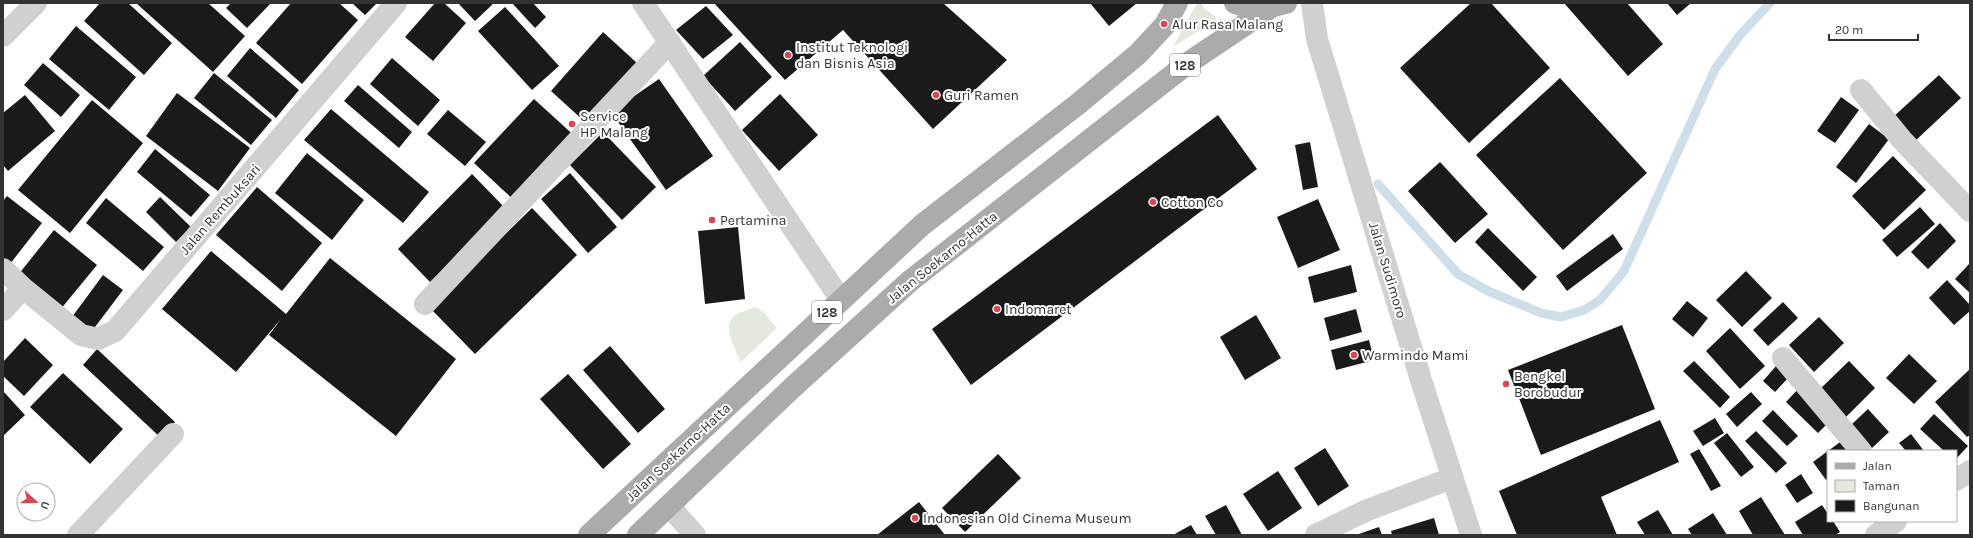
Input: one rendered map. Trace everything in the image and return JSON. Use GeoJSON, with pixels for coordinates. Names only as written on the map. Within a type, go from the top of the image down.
{"type":"FeatureCollection","features":[{"type":"Feature","properties":{"kind":"main road","name":"Jalan Soekarno-Hatta"},"geometry":{"type":"LineString","coordinates":[[589,535],[922,225],[1078,104],[1138,54],[1165,26],[1177,3]]}},
{"type":"Feature","properties":{"kind":"main road","name":"Jalan Soekarno-Hatta"},"geometry":{"type":"LineString","coordinates":[[1235,3],[1253,8],[1278,5]]}},
{"type":"Feature","properties":{"kind":"main road","name":"Jalan Soekarno-Hatta"},"geometry":{"type":"LineString","coordinates":[[638,535],[792,388],[910,281],[1188,63],[1278,5]]}},
{"type":"Feature","properties":{"kind":"street"},"geometry":{"type":"LineString","coordinates":[[3,36],[36,3]]}},
{"type":"Feature","properties":{"kind":"street","name":"Jalan Rembuksari"},"geometry":{"type":"LineString","coordinates":[[3,270],[23,288],[81,334],[98,339],[115,331],[396,3]]}},
{"type":"Feature","properties":{"kind":"street"},"geometry":{"type":"LineString","coordinates":[[643,3],[841,300]]}},
{"type":"Feature","properties":{"kind":"street","name":"Jalan Sudimoro"},"geometry":{"type":"LineString","coordinates":[[1312,3],[1318,39],[1452,478],[1471,535]]}},
{"type":"Feature","properties":{"kind":"street"},"geometry":{"type":"LineString","coordinates":[[425,304],[670,42]]}},
{"type":"Feature","properties":{"kind":"street"},"geometry":{"type":"LineString","coordinates":[[1861,90],[1902,140],[1970,211]]}},
{"type":"Feature","properties":{"kind":"street"},"geometry":{"type":"LineString","coordinates":[[3,310],[23,288]]}},
{"type":"Feature","properties":{"kind":"street"},"geometry":{"type":"LineString","coordinates":[[1783,358],[1860,450]]}},
{"type":"Feature","properties":{"kind":"street"},"geometry":{"type":"LineString","coordinates":[[78,535],[173,434]]}},
{"type":"Feature","properties":{"kind":"street"},"geometry":{"type":"LineString","coordinates":[[1957,479],[1970,471]]}},
{"type":"Feature","properties":{"kind":"street"},"geometry":{"type":"LineString","coordinates":[[1316,535],[1365,511],[1452,478]]}},
{"type":"Feature","properties":{"kind":"street"},"geometry":{"type":"LineString","coordinates":[[669,506],[695,535]]}},
{"type":"Feature","properties":{"kind":"street"},"geometry":{"type":"LineString","coordinates":[[1876,535],[1895,522]]}},
{"type":"Feature","properties":{"kind":"green space"},"geometry":{"type":"Polygon","coordinates":[[[1197,3],[1201,3],[1204,8],[1216,17],[1215,20],[1173,47],[1197,3]]]}},
{"type":"Feature","properties":{"kind":"green space"},"geometry":{"type":"Polygon","coordinates":[[[755,307],[763,312],[777,328],[741,362],[729,332],[730,321],[739,313],[755,307]]]}},
{"type":"Feature","properties":{"kind":"building"},"geometry":{"type":"Polygon","coordinates":[[[100,3],[128,3],[172,43],[144,75],[84,21],[100,3]]]}},
{"type":"Feature","properties":{"kind":"building"},"geometry":{"type":"Polygon","coordinates":[[[136,3],[208,3],[245,36],[213,72],[136,3]]]}},
{"type":"Feature","properties":{"kind":"building"},"geometry":{"type":"Polygon","coordinates":[[[231,3],[271,3],[247,28],[226,8],[231,3]]]}},
{"type":"Feature","properties":{"kind":"building"},"geometry":{"type":"Polygon","coordinates":[[[291,3],[339,3],[358,20],[302,84],[256,43],[291,3]]]}},
{"type":"Feature","properties":{"kind":"building"},"geometry":{"type":"Polygon","coordinates":[[[352,3],[377,3],[365,15],[352,3]]]}},
{"type":"Feature","properties":{"kind":"building"},"geometry":{"type":"Polygon","coordinates":[[[435,3],[444,3],[466,23],[433,61],[405,37],[435,3]]]}},
{"type":"Feature","properties":{"kind":"building"},"geometry":{"type":"Polygon","coordinates":[[[458,3],[494,3],[475,21],[458,3]]]}},
{"type":"Feature","properties":{"kind":"building"},"geometry":{"type":"Polygon","coordinates":[[[512,3],[533,3],[546,17],[535,28],[512,3]]]}},
{"type":"Feature","properties":{"kind":"building","name":"Guri Ramen"},"geometry":{"type":"Polygon","coordinates":[[[714,3],[943,3],[1007,60],[933,129],[843,30],[785,80],[714,3]]]}},
{"type":"Feature","properties":{"kind":"building"},"geometry":{"type":"Polygon","coordinates":[[[1090,3],[1137,3],[1109,26],[1090,3]]]}},
{"type":"Feature","properties":{"kind":"building"},"geometry":{"type":"Polygon","coordinates":[[[1471,3],[1491,3],[1550,68],[1469,143],[1400,68],[1471,3]]]}},
{"type":"Feature","properties":{"kind":"building"},"geometry":{"type":"Polygon","coordinates":[[[1564,3],[1627,3],[1663,44],[1628,76],[1564,3]]]}},
{"type":"Feature","properties":{"kind":"building"},"geometry":{"type":"Polygon","coordinates":[[[1667,3],[1691,3],[1677,15],[1667,3]]]}},
{"type":"Feature","properties":{"kind":"building"},"geometry":{"type":"Polygon","coordinates":[[[706,6],[733,35],[703,59],[676,30],[706,6]]]}},
{"type":"Feature","properties":{"kind":"building"},"geometry":{"type":"Polygon","coordinates":[[[505,7],[559,66],[532,90],[478,31],[505,7]]]}},
{"type":"Feature","properties":{"kind":"building"},"geometry":{"type":"Polygon","coordinates":[[[76,26],[136,77],[109,110],[49,59],[76,26]]]}},
{"type":"Feature","properties":{"kind":"building"},"geometry":{"type":"Polygon","coordinates":[[[603,32],[637,63],[585,122],[551,91],[603,32]]]}},
{"type":"Feature","properties":{"kind":"building"},"geometry":{"type":"Polygon","coordinates":[[[740,42],[772,77],[735,111],[703,76],[740,42]]]}},
{"type":"Feature","properties":{"kind":"building"},"geometry":{"type":"Polygon","coordinates":[[[250,48],[299,90],[276,118],[227,76],[250,48]]]}},
{"type":"Feature","properties":{"kind":"building"},"geometry":{"type":"Polygon","coordinates":[[[392,58],[440,100],[418,126],[370,84],[392,58]]]}},
{"type":"Feature","properties":{"kind":"building"},"geometry":{"type":"Polygon","coordinates":[[[43,63],[80,95],[61,117],[24,85],[43,63]]]}},
{"type":"Feature","properties":{"kind":"building"},"geometry":{"type":"Polygon","coordinates":[[[214,73],[272,120],[251,145],[194,98],[214,73]]]}},
{"type":"Feature","properties":{"kind":"building"},"geometry":{"type":"Polygon","coordinates":[[[1939,75],[1961,98],[1914,142],[1892,118],[1939,75]]]}},
{"type":"Feature","properties":{"kind":"building"},"geometry":{"type":"Polygon","coordinates":[[[1560,78],[1647,173],[1563,250],[1476,155],[1560,78]]]}},
{"type":"Feature","properties":{"kind":"building"},"geometry":{"type":"Polygon","coordinates":[[[659,79],[713,156],[666,190],[611,112],[659,79]]]}},
{"type":"Feature","properties":{"kind":"building"},"geometry":{"type":"Polygon","coordinates":[[[358,85],[412,132],[399,148],[344,101],[358,85]]]}},
{"type":"Feature","properties":{"kind":"building"},"geometry":{"type":"Polygon","coordinates":[[[177,93],[250,148],[218,191],[146,136],[177,93]]]}},
{"type":"Feature","properties":{"kind":"building"},"geometry":{"type":"Polygon","coordinates":[[[780,94],[818,135],[779,171],[742,130],[780,94]]]}},
{"type":"Feature","properties":{"kind":"building"},"geometry":{"type":"Polygon","coordinates":[[[25,95],[55,131],[8,171],[3,165],[3,113],[25,95]]]}},
{"type":"Feature","properties":{"kind":"building"},"geometry":{"type":"Polygon","coordinates":[[[1841,97],[1859,110],[1835,143],[1817,131],[1841,97]]]}},
{"type":"Feature","properties":{"kind":"building"},"geometry":{"type":"Polygon","coordinates":[[[534,99],[578,139],[518,204],[474,163],[534,99]]]}},
{"type":"Feature","properties":{"kind":"building"},"geometry":{"type":"Polygon","coordinates":[[[92,100],[143,143],[70,233],[18,190],[92,100]]]}},
{"type":"Feature","properties":{"kind":"building"},"geometry":{"type":"Polygon","coordinates":[[[331,109],[429,192],[403,223],[304,140],[331,109]]]}},
{"type":"Feature","properties":{"kind":"building"},"geometry":{"type":"Polygon","coordinates":[[[448,110],[486,142],[465,166],[427,134],[448,110]]]}},
{"type":"Feature","properties":{"kind":"building"},"geometry":{"type":"Polygon","coordinates":[[[1218,115],[1257,169],[971,385],[932,329],[1218,115]]]}},
{"type":"Feature","properties":{"kind":"building"},"geometry":{"type":"Polygon","coordinates":[[[1869,124],[1889,139],[1856,183],[1836,167],[1869,124]]]}},
{"type":"Feature","properties":{"kind":"building"},"geometry":{"type":"Polygon","coordinates":[[[603,132],[656,187],[622,220],[570,165],[603,132]]]}},
{"type":"Feature","properties":{"kind":"building"},"geometry":{"type":"Polygon","coordinates":[[[1310,142],[1318,187],[1303,190],[1295,145],[1310,142]]]}},
{"type":"Feature","properties":{"kind":"building"},"geometry":{"type":"Polygon","coordinates":[[[155,149],[210,195],[191,217],[137,172],[155,149]]]}},
{"type":"Feature","properties":{"kind":"building"},"geometry":{"type":"Polygon","coordinates":[[[307,153],[364,200],[332,240],[275,193],[307,153]]]}},
{"type":"Feature","properties":{"kind":"building"},"geometry":{"type":"Polygon","coordinates":[[[1893,156],[1926,190],[1884,230],[1852,196],[1893,156]]]}},
{"type":"Feature","properties":{"kind":"building"},"geometry":{"type":"Polygon","coordinates":[[[1440,162],[1488,214],[1455,243],[1408,191],[1440,162]]]}},
{"type":"Feature","properties":{"kind":"building"},"geometry":{"type":"Polygon","coordinates":[[[570,173],[617,227],[588,253],[541,199],[570,173]]]}},
{"type":"Feature","properties":{"kind":"building"},"geometry":{"type":"Polygon","coordinates":[[[472,174],[505,208],[430,282],[398,249],[472,174]]]}},
{"type":"Feature","properties":{"kind":"building"},"geometry":{"type":"Polygon","coordinates":[[[257,187],[322,243],[282,291],[216,235],[257,187]]]}},
{"type":"Feature","properties":{"kind":"building"},"geometry":{"type":"Polygon","coordinates":[[[7,196],[42,223],[10,264],[3,259],[3,201],[7,196]]]}},
{"type":"Feature","properties":{"kind":"building"},"geometry":{"type":"Polygon","coordinates":[[[160,197],[191,227],[176,242],[146,212],[160,197]]]}},
{"type":"Feature","properties":{"kind":"building"},"geometry":{"type":"Polygon","coordinates":[[[106,198],[164,247],[143,271],[86,223],[106,198]]]}},
{"type":"Feature","properties":{"kind":"building"},"geometry":{"type":"Polygon","coordinates":[[[1318,199],[1340,250],[1298,268],[1277,217],[1318,199]]]}},
{"type":"Feature","properties":{"kind":"building"},"geometry":{"type":"Polygon","coordinates":[[[1920,207],[1935,224],[1897,257],[1882,240],[1920,207]]]}},
{"type":"Feature","properties":{"kind":"building"},"geometry":{"type":"Polygon","coordinates":[[[532,208],[577,255],[475,354],[430,308],[532,208]]]}},
{"type":"Feature","properties":{"kind":"building"},"geometry":{"type":"Polygon","coordinates":[[[1940,223],[1956,241],[1928,269],[1911,252],[1940,223]]]}},
{"type":"Feature","properties":{"kind":"building"},"geometry":{"type":"Polygon","coordinates":[[[738,227],[745,299],[705,304],[698,231],[738,227]]]}},
{"type":"Feature","properties":{"kind":"building"},"geometry":{"type":"Polygon","coordinates":[[[1488,228],[1537,277],[1523,291],[1475,242],[1488,228]]]}},
{"type":"Feature","properties":{"kind":"building"},"geometry":{"type":"Polygon","coordinates":[[[54,230],[97,265],[60,310],[18,275],[54,230]]]}},
{"type":"Feature","properties":{"kind":"building"},"geometry":{"type":"Polygon","coordinates":[[[1613,234],[1623,249],[1567,291],[1556,276],[1613,234]]]}},
{"type":"Feature","properties":{"kind":"building"},"geometry":{"type":"Polygon","coordinates":[[[211,251],[286,314],[330,258],[456,359],[396,436],[269,335],[281,319],[236,372],[162,309],[211,251]]]}},
{"type":"Feature","properties":{"kind":"building"},"geometry":{"type":"Polygon","coordinates":[[[1970,263],[1970,293],[1955,279],[1970,263]]]}},
{"type":"Feature","properties":{"kind":"building"},"geometry":{"type":"Polygon","coordinates":[[[1351,265],[1357,292],[1314,303],[1308,277],[1351,265]]]}},
{"type":"Feature","properties":{"kind":"building"},"geometry":{"type":"Polygon","coordinates":[[[1746,271],[1772,298],[1742,327],[1716,300],[1746,271]]]}},
{"type":"Feature","properties":{"kind":"building"},"geometry":{"type":"Polygon","coordinates":[[[103,275],[123,290],[92,331],[72,317],[103,275]]]}},
{"type":"Feature","properties":{"kind":"building"},"geometry":{"type":"Polygon","coordinates":[[[1947,280],[1970,305],[1970,311],[1954,325],[1929,298],[1947,280]]]}},
{"type":"Feature","properties":{"kind":"building"},"geometry":{"type":"Polygon","coordinates":[[[1687,301],[1708,318],[1693,337],[1672,319],[1687,301]]]}},
{"type":"Feature","properties":{"kind":"building"},"geometry":{"type":"Polygon","coordinates":[[[1783,302],[1798,318],[1768,346],[1753,330],[1783,302]]]}},
{"type":"Feature","properties":{"kind":"building"},"geometry":{"type":"Polygon","coordinates":[[[1356,309],[1362,332],[1330,341],[1324,318],[1356,309]]]}},
{"type":"Feature","properties":{"kind":"building"},"geometry":{"type":"Polygon","coordinates":[[[1256,315],[1281,358],[1245,380],[1220,337],[1256,315]]]}},
{"type":"Feature","properties":{"kind":"building"},"geometry":{"type":"Polygon","coordinates":[[[1819,317],[1844,343],[1814,372],[1789,345],[1819,317]]]}},
{"type":"Feature","properties":{"kind":"building"},"geometry":{"type":"Polygon","coordinates":[[[1622,325],[1655,409],[1541,455],[1508,370],[1622,325]]]}},
{"type":"Feature","properties":{"kind":"building"},"geometry":{"type":"Polygon","coordinates":[[[1730,328],[1765,366],[1740,389],[1706,351],[1730,328]]]}},
{"type":"Feature","properties":{"kind":"building"},"geometry":{"type":"Polygon","coordinates":[[[25,338],[53,365],[24,396],[3,376],[3,362],[25,338]]]}},
{"type":"Feature","properties":{"kind":"building"},"geometry":{"type":"Polygon","coordinates":[[[1369,340],[1374,360],[1336,370],[1331,350],[1369,340]]]}},
{"type":"Feature","properties":{"kind":"building"},"geometry":{"type":"Polygon","coordinates":[[[610,346],[665,409],[638,433],[583,370],[610,346]]]}},
{"type":"Feature","properties":{"kind":"building"},"geometry":{"type":"Polygon","coordinates":[[[97,349],[175,422],[161,438],[83,365],[97,349]]]}},
{"type":"Feature","properties":{"kind":"building"},"geometry":{"type":"Polygon","coordinates":[[[1909,354],[1937,381],[1914,404],[1886,378],[1909,354]]]}},
{"type":"Feature","properties":{"kind":"building"},"geometry":{"type":"Polygon","coordinates":[[[1694,361],[1730,397],[1720,408],[1683,371],[1694,361]]]}},
{"type":"Feature","properties":{"kind":"building"},"geometry":{"type":"Polygon","coordinates":[[[1849,361],[1875,388],[1846,417],[1819,390],[1849,361]]]}},
{"type":"Feature","properties":{"kind":"building"},"geometry":{"type":"Polygon","coordinates":[[[1776,366],[1789,377],[1775,392],[1763,381],[1776,366]]]}},
{"type":"Feature","properties":{"kind":"building"},"geometry":{"type":"Polygon","coordinates":[[[1970,369],[1970,435],[1967,437],[1935,402],[1970,369]]]}},
{"type":"Feature","properties":{"kind":"building"},"geometry":{"type":"Polygon","coordinates":[[[63,373],[123,429],[90,464],[30,407],[63,373]]]}},
{"type":"Feature","properties":{"kind":"building"},"geometry":{"type":"Polygon","coordinates":[[[568,374],[631,444],[603,469],[540,399],[568,374]]]}},
{"type":"Feature","properties":{"kind":"building"},"geometry":{"type":"Polygon","coordinates":[[[1799,388],[1830,421],[1818,433],[1786,402],[1799,388]]]}},
{"type":"Feature","properties":{"kind":"building"},"geometry":{"type":"Polygon","coordinates":[[[3,391],[25,415],[3,436],[3,391]]]}},
{"type":"Feature","properties":{"kind":"building"},"geometry":{"type":"Polygon","coordinates":[[[1751,392],[1762,404],[1737,427],[1726,414],[1751,392]]]}},
{"type":"Feature","properties":{"kind":"building"},"geometry":{"type":"Polygon","coordinates":[[[1868,409],[1889,432],[1872,448],[1851,425],[1868,409]]]}},
{"type":"Feature","properties":{"kind":"building"},"geometry":{"type":"Polygon","coordinates":[[[1773,410],[1798,436],[1787,446],[1762,421],[1773,410]]]}},
{"type":"Feature","properties":{"kind":"building"},"geometry":{"type":"Polygon","coordinates":[[[1934,414],[1968,446],[1957,458],[1957,450],[1943,450],[1920,429],[1934,414]]]}},
{"type":"Feature","properties":{"kind":"building"},"geometry":{"type":"Polygon","coordinates":[[[1715,418],[1724,433],[1703,446],[1693,431],[1715,418]]]}},
{"type":"Feature","properties":{"kind":"building"},"geometry":{"type":"Polygon","coordinates":[[[1660,420],[1679,462],[1601,497],[1617,535],[1517,535],[1499,491],[1660,420]]]}},
{"type":"Feature","properties":{"kind":"building"},"geometry":{"type":"Polygon","coordinates":[[[1756,431],[1787,463],[1776,473],[1745,441],[1756,431]]]}},
{"type":"Feature","properties":{"kind":"building"},"geometry":{"type":"Polygon","coordinates":[[[1727,433],[1754,467],[1741,477],[1714,443],[1727,433]]]}},
{"type":"Feature","properties":{"kind":"building"},"geometry":{"type":"Polygon","coordinates":[[[1911,434],[1923,450],[1905,450],[1899,443],[1911,434]]]}},
{"type":"Feature","properties":{"kind":"building"},"geometry":{"type":"Polygon","coordinates":[[[1847,437],[1856,450],[1829,450],[1847,437]]]}},
{"type":"Feature","properties":{"kind":"building"},"geometry":{"type":"Polygon","coordinates":[[[1325,448],[1349,486],[1318,506],[1294,468],[1325,448]]]}},
{"type":"Feature","properties":{"kind":"building"},"geometry":{"type":"Polygon","coordinates":[[[1699,449],[1721,486],[1711,491],[1690,454],[1699,449]]]}},
{"type":"Feature","properties":{"kind":"building"},"geometry":{"type":"Polygon","coordinates":[[[1827,452],[1826,480],[1813,462],[1827,452]]]}},
{"type":"Feature","properties":{"kind":"building"},"geometry":{"type":"Polygon","coordinates":[[[998,454],[1021,478],[965,532],[942,508],[998,454]]]}},
{"type":"Feature","properties":{"kind":"building"},"geometry":{"type":"Polygon","coordinates":[[[1278,471],[1302,508],[1268,531],[1243,494],[1278,471]]]}},
{"type":"Feature","properties":{"kind":"building"},"geometry":{"type":"Polygon","coordinates":[[[1801,474],[1813,493],[1797,503],[1785,485],[1801,474]]]}},
{"type":"Feature","properties":{"kind":"building"},"geometry":{"type":"Polygon","coordinates":[[[1761,497],[1785,535],[1753,535],[1739,511],[1761,497]]]}},
{"type":"Feature","properties":{"kind":"building","name":"Indonesian Old Cinema Museum"},"geometry":{"type":"Polygon","coordinates":[[[919,502],[945,535],[877,535],[919,502]]]}},
{"type":"Feature","properties":{"kind":"building"},"geometry":{"type":"Polygon","coordinates":[[[1226,505],[1242,535],[1216,535],[1205,516],[1226,505]]]}},
{"type":"Feature","properties":{"kind":"building"},"geometry":{"type":"Polygon","coordinates":[[[1822,505],[1827,512],[1827,522],[1834,522],[1840,532],[1835,535],[1803,535],[1795,522],[1822,505]]]}},
{"type":"Feature","properties":{"kind":"building"},"geometry":{"type":"Polygon","coordinates":[[[1658,510],[1673,535],[1645,535],[1637,522],[1658,510]]]}},
{"type":"Feature","properties":{"kind":"building"},"geometry":{"type":"Polygon","coordinates":[[[1713,513],[1727,535],[1692,535],[1688,529],[1713,513]]]}},
{"type":"Feature","properties":{"kind":"building"},"geometry":{"type":"Polygon","coordinates":[[[1434,518],[1439,535],[1392,535],[1391,531],[1434,518]]]}},
{"type":"Feature","properties":{"kind":"building"},"geometry":{"type":"Polygon","coordinates":[[[1191,525],[1197,535],[1173,535],[1191,525]]]}},
{"type":"Feature","properties":{"kind":"building"},"geometry":{"type":"Polygon","coordinates":[[[1379,527],[1382,535],[1356,535],[1379,527]]]}},
{"type":"Feature","properties":{"kind":"waterway"},"geometry":{"type":"LineString","coordinates":[[1378,184],[1458,274],[1488,291],[1541,313],[1561,317],[1584,310],[1600,300],[1624,271],[1715,69],[1740,35],[1770,3]]}},
{"type":"Feature","properties":{"kind":"place","name":"Alur Rasa Malang"},"geometry":{"type":"Point","coordinates":[1164,24]}},
{"type":"Feature","properties":{"kind":"place","name":"Institut Teknologi dan Bisnis Asia"},"geometry":{"type":"Point","coordinates":[788,55]}},
{"type":"Feature","properties":{"kind":"place","name":"Guri Ramen"},"geometry":{"type":"Point","coordinates":[936,95]}},
{"type":"Feature","properties":{"kind":"place","name":"Service HP Malang"},"geometry":{"type":"Point","coordinates":[572,124]}},
{"type":"Feature","properties":{"kind":"place","name":"Cotton Co"},"geometry":{"type":"Point","coordinates":[1153,202]}},
{"type":"Feature","properties":{"kind":"place","name":"Pertamina"},"geometry":{"type":"Point","coordinates":[712,220]}},
{"type":"Feature","properties":{"kind":"place","name":"Indomaret"},"geometry":{"type":"Point","coordinates":[997,309]}},
{"type":"Feature","properties":{"kind":"place","name":"Warmindo Mami"},"geometry":{"type":"Point","coordinates":[1354,355]}},
{"type":"Feature","properties":{"kind":"place","name":"Bengkel Borobudur"},"geometry":{"type":"Point","coordinates":[1506,384]}},
{"type":"Feature","properties":{"kind":"place","name":"Indonesian Old Cinema Museum"},"geometry":{"type":"Point","coordinates":[915,518]}}]}
